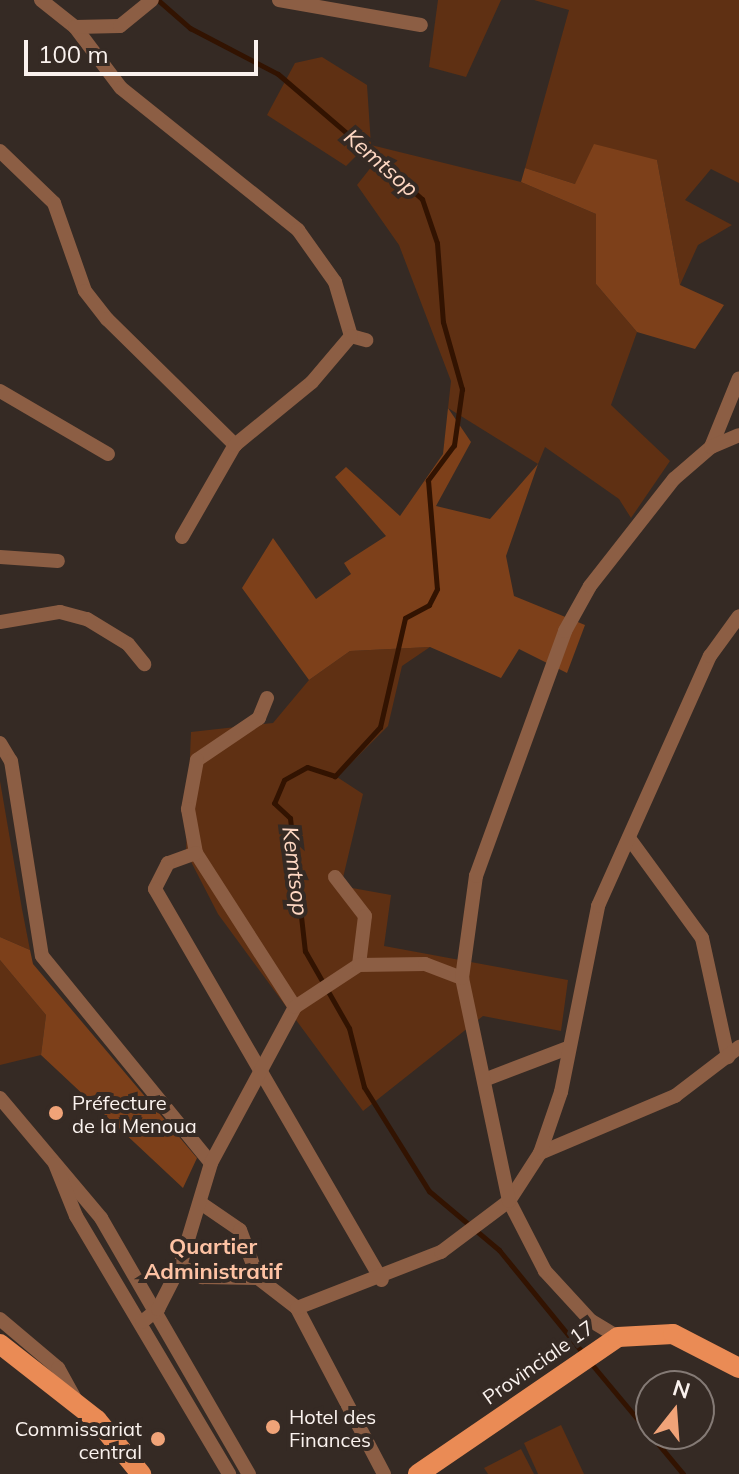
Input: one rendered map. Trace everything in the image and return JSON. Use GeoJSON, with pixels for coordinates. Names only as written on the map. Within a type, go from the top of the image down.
{"type":"FeatureCollection","features":[{"type":"Feature","properties":{"kind":"main road","name":"Provinciale 17"},"geometry":{"type":"LineString","coordinates":[[418,1474],[575,1361],[618,1337],[673,1334],[739,1368]]}},
{"type":"Feature","properties":{"kind":"main road"},"geometry":{"type":"LineString","coordinates":[[0,1344],[78,1403],[141,1474]]}},
{"type":"Feature","properties":{"kind":"street"},"geometry":{"type":"LineString","coordinates":[[41,0],[70,23],[121,88],[298,230],[335,282],[351,336]]}},
{"type":"Feature","properties":{"kind":"street"},"geometry":{"type":"LineString","coordinates":[[63,0],[70,23]]}},
{"type":"Feature","properties":{"kind":"street"},"geometry":{"type":"LineString","coordinates":[[70,23],[120,26],[152,0]]}},
{"type":"Feature","properties":{"kind":"street"},"geometry":{"type":"LineString","coordinates":[[279,0],[421,25]]}},
{"type":"Feature","properties":{"kind":"street"},"geometry":{"type":"LineString","coordinates":[[0,151],[54,203],[85,291],[107,319],[235,445]]}},
{"type":"Feature","properties":{"kind":"street"},"geometry":{"type":"LineString","coordinates":[[351,336],[366,340]]}},
{"type":"Feature","properties":{"kind":"street"},"geometry":{"type":"LineString","coordinates":[[182,537],[235,445],[312,382],[351,336]]}},
{"type":"Feature","properties":{"kind":"street"},"geometry":{"type":"LineString","coordinates":[[711,447],[739,378]]}},
{"type":"Feature","properties":{"kind":"street"},"geometry":{"type":"LineString","coordinates":[[0,392],[108,454]]}},
{"type":"Feature","properties":{"kind":"street"},"geometry":{"type":"LineString","coordinates":[[618,1337],[591,1321],[545,1271],[509,1201],[462,978],[476,876],[565,631],[590,586],[674,479],[711,447],[739,435]]}},
{"type":"Feature","properties":{"kind":"street"},"geometry":{"type":"LineString","coordinates":[[0,557],[58,561]]}},
{"type":"Feature","properties":{"kind":"street"},"geometry":{"type":"LineString","coordinates":[[0,622],[60,612],[87,619],[128,644],[144,664]]}},
{"type":"Feature","properties":{"kind":"street"},"geometry":{"type":"LineString","coordinates":[[297,1308],[382,1280],[487,1224],[509,1201],[540,1153],[568,1048],[593,921],[710,656],[739,616]]}},
{"type":"Feature","properties":{"kind":"street"},"geometry":{"type":"LineString","coordinates":[[267,698],[259,718],[197,760],[187,783],[196,853],[295,1007]]}},
{"type":"Feature","properties":{"kind":"street"},"geometry":{"type":"LineString","coordinates":[[0,743],[11,761],[42,956],[211,1163]]}},
{"type":"Feature","properties":{"kind":"street"},"geometry":{"type":"LineString","coordinates":[[540,1153],[675,1096],[734,1052],[702,938],[629,838]]}},
{"type":"Feature","properties":{"kind":"street"},"geometry":{"type":"LineString","coordinates":[[196,853],[168,863],[155,889],[259,1063],[382,1280]]}},
{"type":"Feature","properties":{"kind":"street"},"geometry":{"type":"LineString","coordinates":[[335,877],[365,916],[359,965]]}},
{"type":"Feature","properties":{"kind":"street"},"geometry":{"type":"LineString","coordinates":[[142,1322],[158,1309],[180,1266],[202,1204],[211,1163],[259,1063],[295,1007],[359,965],[425,964],[462,978]]}},
{"type":"Feature","properties":{"kind":"street"},"geometry":{"type":"LineString","coordinates":[[484,1080],[568,1048]]}},
{"type":"Feature","properties":{"kind":"street"},"geometry":{"type":"LineString","coordinates":[[0,1098],[81,1188],[158,1309],[249,1474]]}},
{"type":"Feature","properties":{"kind":"street"},"geometry":{"type":"LineString","coordinates":[[54,1159],[76,1216],[142,1322],[229,1474]]}},
{"type":"Feature","properties":{"kind":"street"},"geometry":{"type":"LineString","coordinates":[[202,1204],[240,1230],[258,1278],[297,1308],[384,1474]]}},
{"type":"Feature","properties":{"kind":"street"},"geometry":{"type":"LineString","coordinates":[[180,1266],[202,1277],[258,1278]]}},
{"type":"Feature","properties":{"kind":"street"},"geometry":{"type":"LineString","coordinates":[[0,1319],[58,1368],[78,1403]]}},
{"type":"Feature","properties":{"kind":"shaded area"},"geometry":{"type":"Polygon","coordinates":[[[438,0],[501,0],[466,77],[429,67],[438,0]]]}},
{"type":"Feature","properties":{"kind":"shaded area"},"geometry":{"type":"Polygon","coordinates":[[[534,0],[739,0],[739,183],[711,169],[685,200],[732,225],[698,245],[680,285],[657,160],[575,184],[525,168],[569,10],[534,0]]]}},
{"type":"Feature","properties":{"kind":"shaded area"},"geometry":{"type":"Polygon","coordinates":[[[322,57],[367,85],[371,145],[521,182],[596,214],[596,284],[637,332],[611,405],[670,461],[631,518],[619,499],[545,447],[538,464],[448,408],[451,381],[399,245],[357,185],[372,166],[360,152],[346,166],[267,115],[295,63],[322,57]]]}},
{"type":"Feature","properties":{"kind":"shaded area"},"geometry":{"type":"Polygon","coordinates":[[[594,144],[657,160],[680,285],[724,305],[695,349],[637,332],[596,284],[596,214],[521,182],[525,168],[575,184],[594,144]]]}},
{"type":"Feature","properties":{"kind":"shaded area"},"geometry":{"type":"Polygon","coordinates":[[[448,408],[471,442],[436,506],[490,519],[538,464],[506,556],[514,596],[585,625],[567,673],[519,649],[501,678],[430,647],[350,651],[309,680],[242,588],[273,538],[316,599],[351,574],[344,563],[386,536],[335,477],[346,467],[400,516],[443,454],[448,408]]]}},
{"type":"Feature","properties":{"kind":"shaded area"},"geometry":{"type":"Polygon","coordinates":[[[430,647],[402,666],[388,726],[337,777],[363,794],[341,886],[391,895],[384,946],[568,980],[561,1031],[483,1016],[363,1111],[218,914],[186,852],[191,732],[273,723],[309,680],[350,651],[430,647]]]}},
{"type":"Feature","properties":{"kind":"shaded area"},"geometry":{"type":"Polygon","coordinates":[[[0,781],[22,909],[30,950],[0,937],[0,781]]]}},
{"type":"Feature","properties":{"kind":"shaded area"},"geometry":{"type":"Polygon","coordinates":[[[0,937],[30,950],[33,964],[197,1158],[183,1188],[41,1055],[46,1015],[0,960],[0,937]]]}},
{"type":"Feature","properties":{"kind":"shaded area"},"geometry":{"type":"Polygon","coordinates":[[[0,960],[46,1015],[41,1055],[0,1065],[0,960]]]}},
{"type":"Feature","properties":{"kind":"shaded area"},"geometry":{"type":"Polygon","coordinates":[[[561,1425],[584,1474],[538,1474],[524,1443],[561,1425]]]}},
{"type":"Feature","properties":{"kind":"shaded area"},"geometry":{"type":"Polygon","coordinates":[[[521,1449],[534,1474],[488,1474],[484,1468],[521,1449]]]}},
{"type":"Feature","properties":{"kind":"waterway","name":"Kemtsop"},"geometry":{"type":"LineString","coordinates":[[158,0],[190,28],[278,74],[356,141],[422,199],[437,243],[443,322],[462,389],[454,445],[428,480],[437,589],[429,605],[405,618],[380,727],[335,776],[307,767],[284,780],[274,803],[290,818],[305,951],[349,1028],[364,1087],[429,1191],[499,1250],[583,1353]]}},
{"type":"Feature","properties":{"kind":"waterway","name":"Kemtsop"},"geometry":{"type":"LineString","coordinates":[[589,1361],[683,1474]]}},
{"type":"Feature","properties":{"kind":"place","name":"Préfecture de la Menoua"},"geometry":{"type":"Point","coordinates":[56,1113]}},
{"type":"Feature","properties":{"kind":"place","name":"Hotel des Finances"},"geometry":{"type":"Point","coordinates":[273,1427]}},
{"type":"Feature","properties":{"kind":"place","name":"Commissariat central"},"geometry":{"type":"Point","coordinates":[158,1439]}},
{"type":"Feature","properties":{"kind":"district","name":"Quartier Administratif"},"geometry":{"type":"Point","coordinates":[213,1258]}}]}
